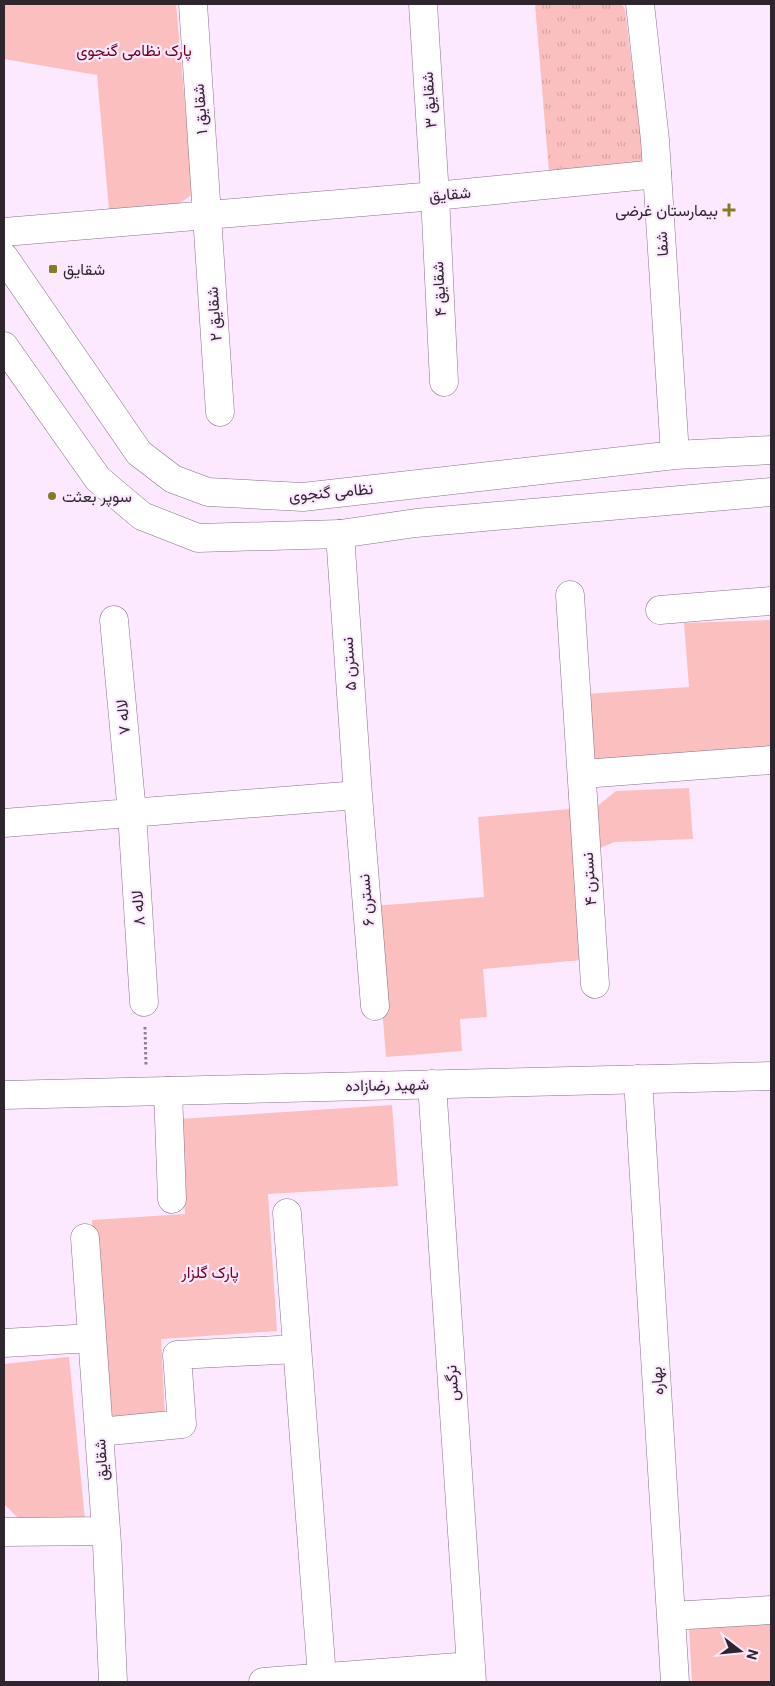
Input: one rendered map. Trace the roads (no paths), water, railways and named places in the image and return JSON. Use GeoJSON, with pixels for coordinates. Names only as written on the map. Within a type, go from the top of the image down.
{"type":"FeatureCollection","features":[{"type":"Feature","properties":{"kind":"street","name":"شقایق ۱"},"geometry":{"type":"LineString","coordinates":[[193,4],[208,215]]}},
{"type":"Feature","properties":{"kind":"street","name":"شقایق ۳"},"geometry":{"type":"LineString","coordinates":[[423,4],[435,196]]}},
{"type":"Feature","properties":{"kind":"street","name":"شفا"},"geometry":{"type":"LineString","coordinates":[[640,4],[654,130],[675,455]]}},
{"type":"Feature","properties":{"kind":"street","name":"شقایق"},"geometry":{"type":"LineString","coordinates":[[4,232],[435,196],[657,174]]}},
{"type":"Feature","properties":{"kind":"street","name":"شقایق ۴"},"geometry":{"type":"LineString","coordinates":[[435,196],[444,382]]}},
{"type":"Feature","properties":{"kind":"street","name":"شقایق ۲"},"geometry":{"type":"LineString","coordinates":[[208,215],[220,412]]}},
{"type":"Feature","properties":{"kind":"street","name":"نظامی گنجوی"},"geometry":{"type":"LineString","coordinates":[[4,257],[139,452],[173,479],[208,492],[303,497],[675,455],[771,450]]}},
{"type":"Feature","properties":{"kind":"street"},"geometry":{"type":"LineString","coordinates":[[4,346],[98,479],[142,516],[198,538],[340,534],[416,523],[771,492]]}},
{"type":"Feature","properties":{"kind":"street"},"geometry":{"type":"LineString","coordinates":[[492,476],[497,516]]}},
{"type":"Feature","properties":{"kind":"street","name":"نسترن ۵"},"geometry":{"type":"LineString","coordinates":[[340,534],[358,795]]}},
{"type":"Feature","properties":{"kind":"street","name":"نسترن ۴"},"geometry":{"type":"LineString","coordinates":[[570,595],[596,984]]}},
{"type":"Feature","properties":{"kind":"street"},"geometry":{"type":"LineString","coordinates":[[660,610],[771,601]]}},
{"type":"Feature","properties":{"kind":"street","name":"لاله ۷"},"geometry":{"type":"LineString","coordinates":[[114,620],[132,813]]}},
{"type":"Feature","properties":{"kind":"street"},"geometry":{"type":"LineString","coordinates":[[582,774],[771,760]]}},
{"type":"Feature","properties":{"kind":"street"},"geometry":{"type":"LineString","coordinates":[[4,823],[358,795]]}},
{"type":"Feature","properties":{"kind":"street","name":"نسترن ۶"},"geometry":{"type":"LineString","coordinates":[[358,795],[375,1006]]}},
{"type":"Feature","properties":{"kind":"street","name":"لاله ۸"},"geometry":{"type":"LineString","coordinates":[[132,813],[144,1002]]}},
{"type":"Feature","properties":{"kind":"street","name":"شهید رضازاده"},"geometry":{"type":"LineString","coordinates":[[4,1095],[771,1076]]}},
{"type":"Feature","properties":{"kind":"street","name":"بهاره"},"geometry":{"type":"LineString","coordinates":[[638,1079],[675,1682]]}},
{"type":"Feature","properties":{"kind":"street","name":"نرگس"},"geometry":{"type":"LineString","coordinates":[[432,1084],[471,1674]]}},
{"type":"Feature","properties":{"kind":"street"},"geometry":{"type":"LineString","coordinates":[[157,1091],[172,1199]]}},
{"type":"Feature","properties":{"kind":"street"},"geometry":{"type":"LineString","coordinates":[[287,1213],[322,1678]]}},
{"type":"Feature","properties":{"kind":"street","name":"شقایق"},"geometry":{"type":"LineString","coordinates":[[85,1238],[106,1531],[113,1682]]}},
{"type":"Feature","properties":{"kind":"street"},"geometry":{"type":"LineString","coordinates":[[4,1343],[92,1338]]}},
{"type":"Feature","properties":{"kind":"street"},"geometry":{"type":"LineString","coordinates":[[99,1432],[182,1424],[177,1354],[297,1349]]}},
{"type":"Feature","properties":{"kind":"street"},"geometry":{"type":"LineString","coordinates":[[4,1532],[106,1531]]}},
{"type":"Feature","properties":{"kind":"street"},"geometry":{"type":"LineString","coordinates":[[671,1616],[771,1610]]}},
{"type":"Feature","properties":{"kind":"street"},"geometry":{"type":"LineString","coordinates":[[263,1682],[322,1678],[471,1674]]}},
{"type":"Feature","properties":{"kind":"place","name":"بیمارستان غرضی"},"geometry":{"type":"Point","coordinates":[729,210]}},
{"type":"Feature","properties":{"kind":"place","name":"شقایق"},"geometry":{"type":"Point","coordinates":[53,269]}},
{"type":"Feature","properties":{"kind":"place","name":"سوپر بعثت"},"geometry":{"type":"Point","coordinates":[52,496]}},
{"type":"Feature","properties":{"kind":"park label","name":"پارک نظامی گنجوی"},"geometry":{"type":"Point","coordinates":[134,50]}},
{"type":"Feature","properties":{"kind":"park label","name":"پارک گلزار"},"geometry":{"type":"Point","coordinates":[210,1272]}}]}
